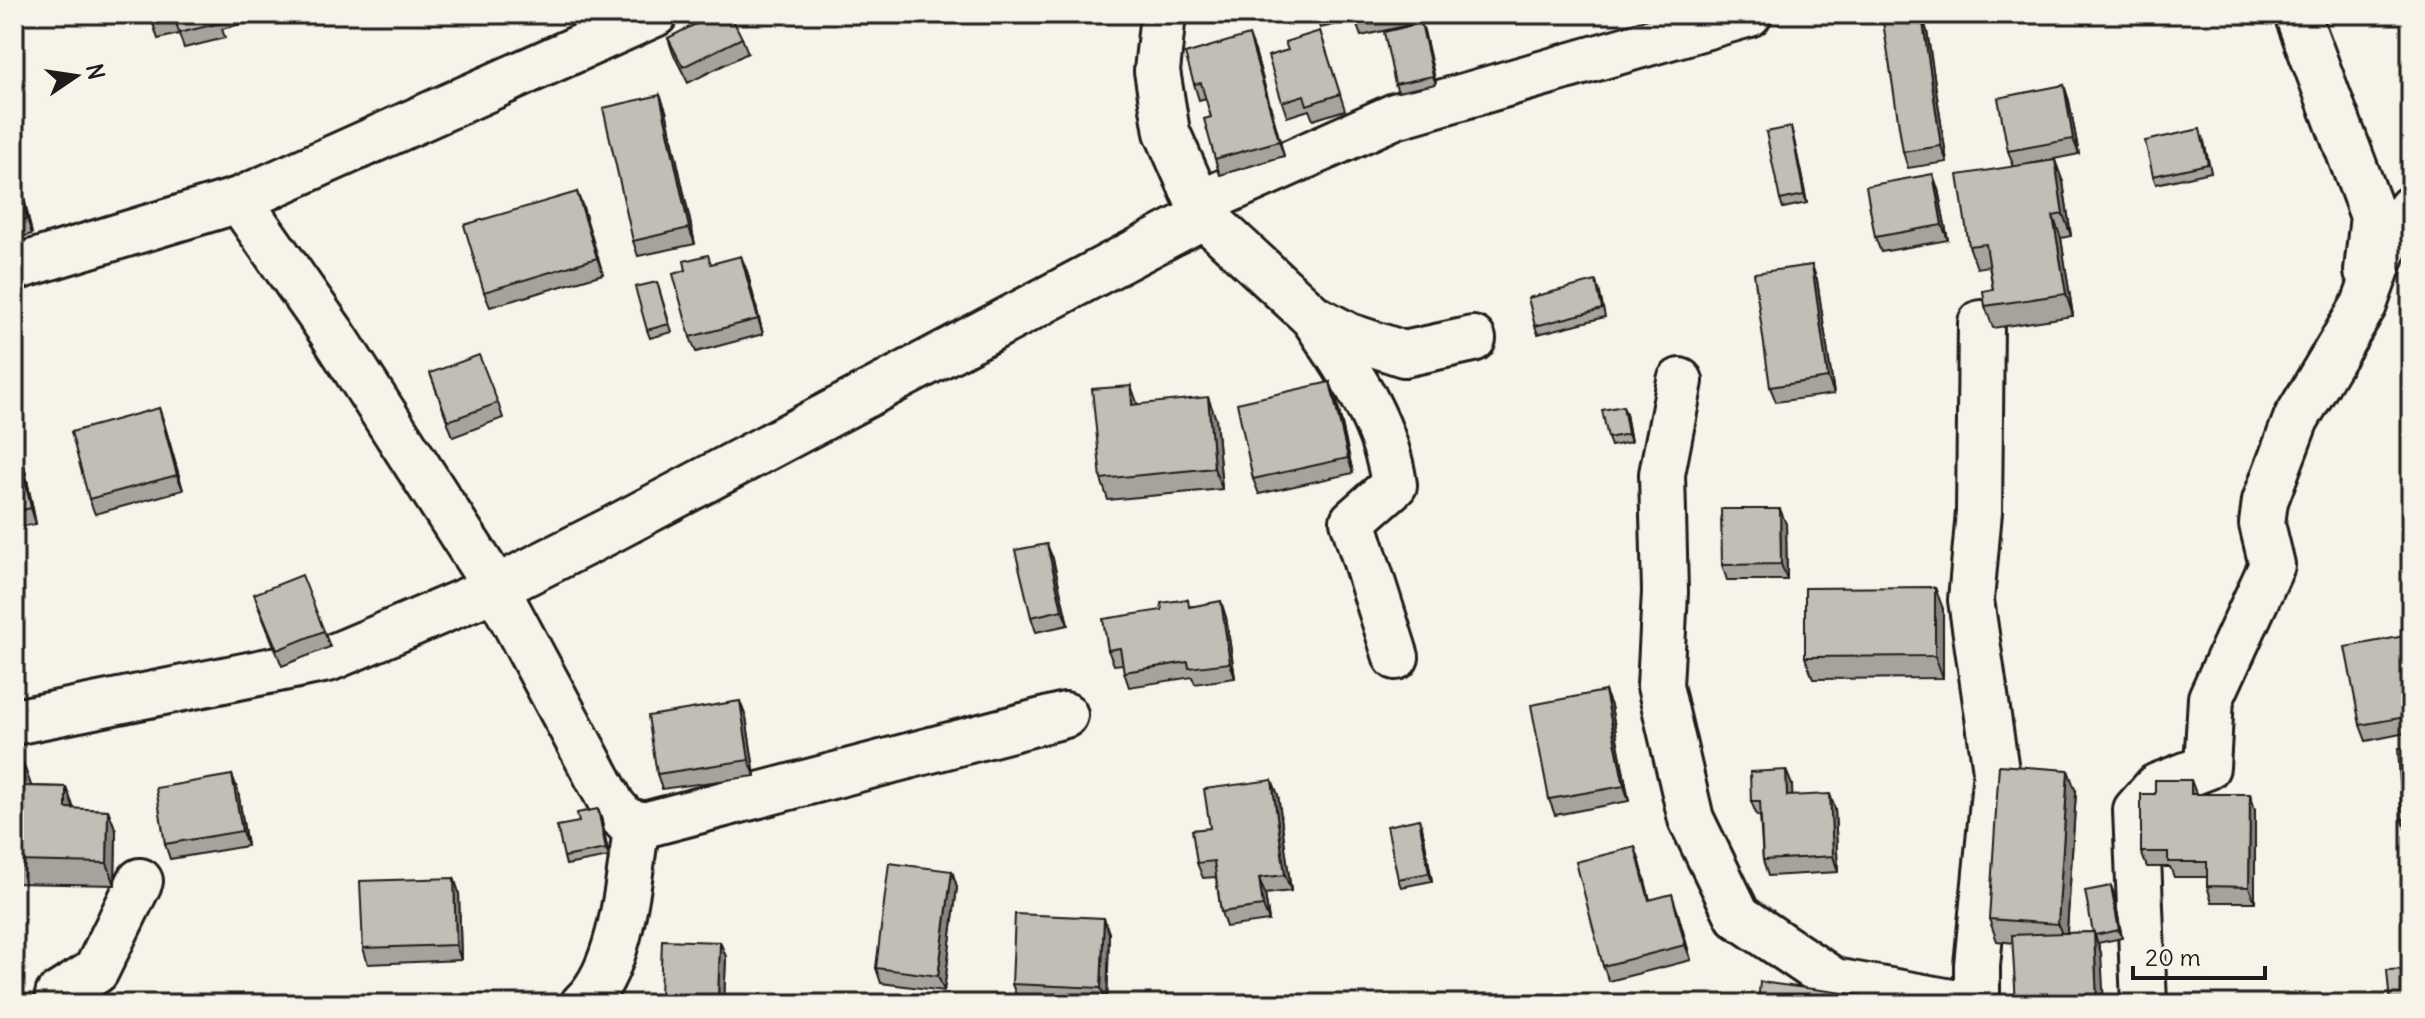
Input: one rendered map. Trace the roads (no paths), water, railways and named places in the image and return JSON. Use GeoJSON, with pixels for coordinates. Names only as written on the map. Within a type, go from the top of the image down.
{"type":"FeatureCollection","features":[{"type":"Feature","properties":{"kind":"street"},"geometry":{"type":"LineString","coordinates":[[14,268],[239,200],[655,14]]}},
{"type":"Feature","properties":{"kind":"street"},"geometry":{"type":"LineString","coordinates":[[1163,14],[1157,71],[1167,132],[1204,216],[1313,317],[1365,397],[1390,451],[1394,485],[1353,521],[1396,657]]}},
{"type":"Feature","properties":{"kind":"street"},"geometry":{"type":"LineString","coordinates":[[14,722],[328,659],[496,588],[609,531],[1204,216],[1209,199],[1395,116],[1749,14]]}},
{"type":"Feature","properties":{"kind":"street"},"geometry":{"type":"LineString","coordinates":[[2297,14],[2373,216],[2364,305]]}},
{"type":"Feature","properties":{"kind":"street"},"geometry":{"type":"LineString","coordinates":[[239,200],[332,333],[496,588],[613,806],[626,821],[644,825],[1065,715]]}},
{"type":"Feature","properties":{"kind":"street"},"geometry":{"type":"LineString","coordinates":[[2144,1004],[2136,810],[2157,786],[2207,767],[2211,698],[2272,565],[2262,524],[2265,501],[2296,419],[2364,305],[2387,241],[2411,208]]}},
{"type":"Feature","properties":{"kind":"street"},"geometry":{"type":"LineString","coordinates":[[1313,317],[1349,336],[1404,354],[1473,339]]}},
{"type":"Feature","properties":{"kind":"street"},"geometry":{"type":"LineString","coordinates":[[1977,1004],[1977,965],[1996,771],[1971,600],[1979,512],[1981,323]]}},
{"type":"Feature","properties":{"kind":"street"},"geometry":{"type":"LineString","coordinates":[[1680,381],[1662,474],[1665,592],[1660,686],[1691,819],[1738,916],[1834,981],[1963,1004]]}},
{"type":"Feature","properties":{"kind":"street"},"geometry":{"type":"LineString","coordinates":[[583,1004],[593,995],[621,928],[637,823]]}},
{"type":"Feature","properties":{"kind":"street"},"geometry":{"type":"LineString","coordinates":[[57,1004],[58,995],[96,971],[140,881]]}}]}
